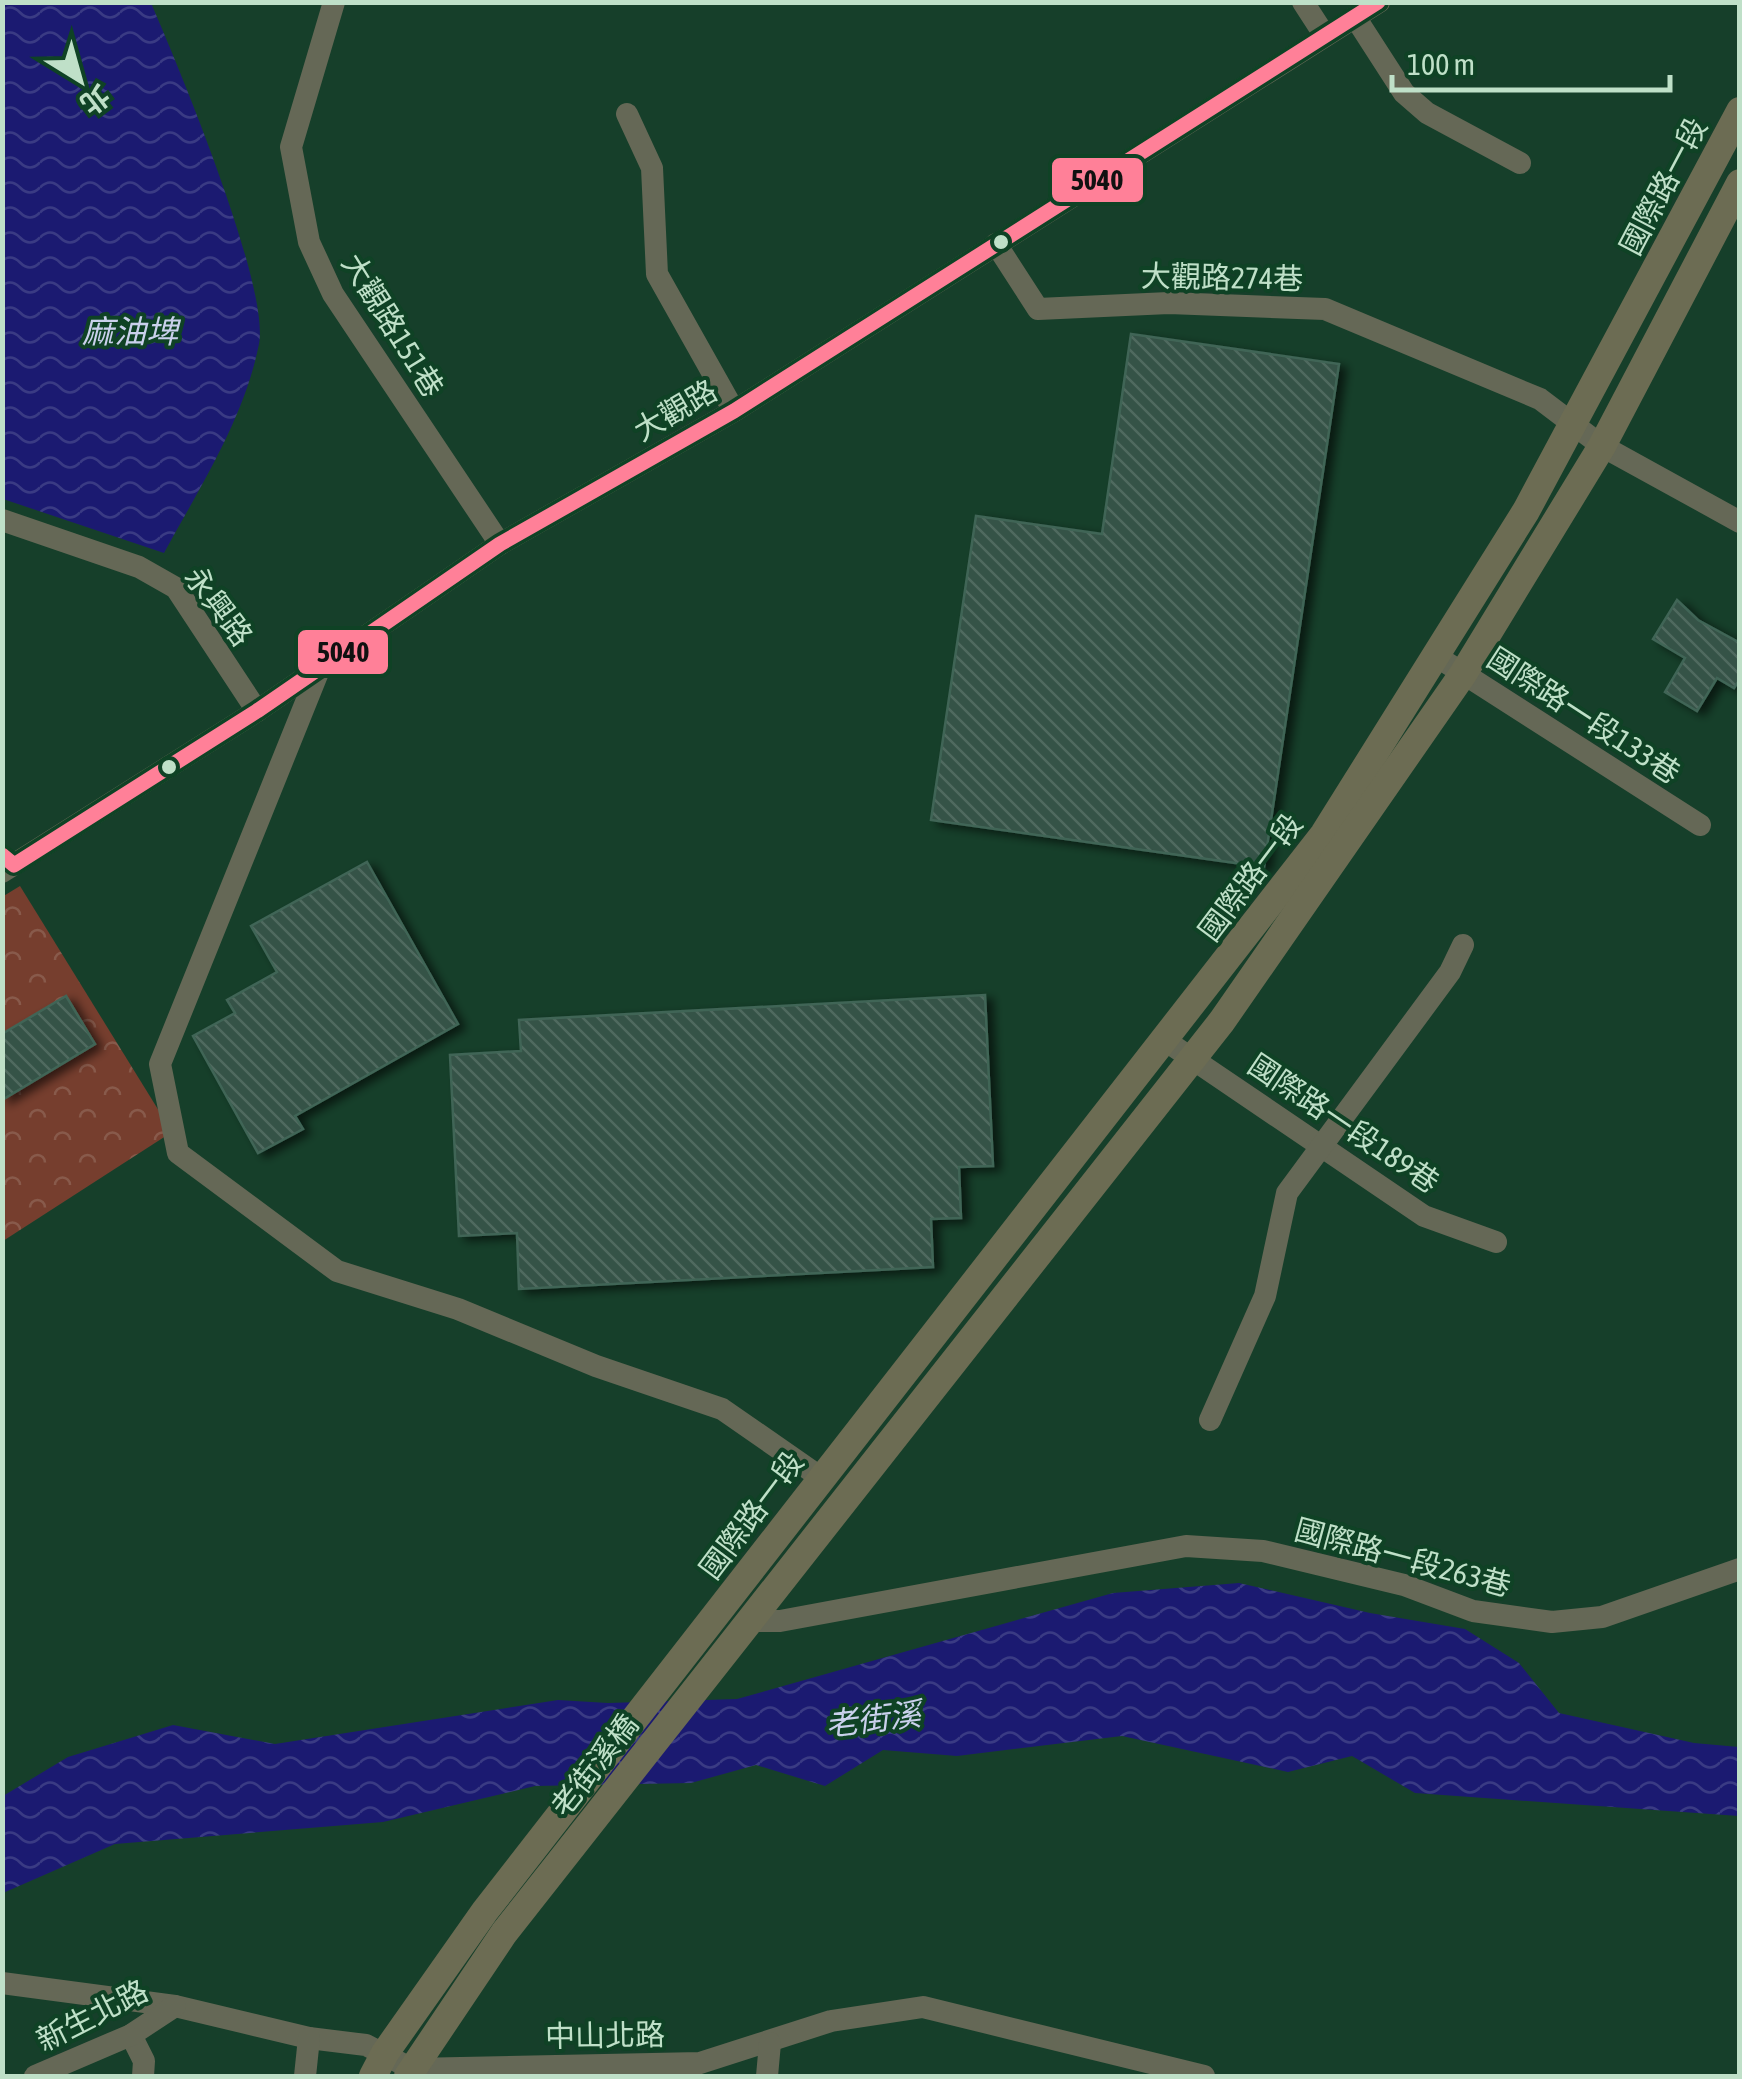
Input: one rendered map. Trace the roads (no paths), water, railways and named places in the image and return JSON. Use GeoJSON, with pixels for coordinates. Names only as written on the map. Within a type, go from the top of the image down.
{"type":"FeatureCollection","features":[{"type":"Feature","properties":{"kind":"main road","name":"國際路一段"},"geometry":{"type":"LineString","coordinates":[[734,1625],[820,1477],[1166,1041],[1324,834],[1573,427],[1740,111]]}},
{"type":"Feature","properties":{"kind":"main road","name":"國際路一段"},"geometry":{"type":"LineString","coordinates":[[734,1625],[1194,1057],[1462,674],[1602,446],[1740,183]]}},
{"type":"Feature","properties":{"kind":"main road"},"geometry":{"type":"LineString","coordinates":[[1686,212],[1715,227]]}},
{"type":"Feature","properties":{"kind":"main road","name":"老街溪橋"},"geometry":{"type":"LineString","coordinates":[[379,2065],[485,1911],[734,1625]]}},
{"type":"Feature","properties":{"kind":"main road","name":"老街溪橋"},"geometry":{"type":"LineString","coordinates":[[410,2072],[504,1933],[734,1625]]}},
{"type":"Feature","properties":{"kind":"street","name":"大觀路151巷"},"geometry":{"type":"LineString","coordinates":[[334,2],[291,147],[309,242],[332,294],[500,544]]}},
{"type":"Feature","properties":{"kind":"street"},"geometry":{"type":"LineString","coordinates":[[1303,2],[1325,36]]}},
{"type":"Feature","properties":{"kind":"street","name":"大觀路"},"geometry":{"type":"LineString","coordinates":[[6,864],[257,710],[500,544],[734,411],[1379,2]]}},
{"type":"Feature","properties":{"kind":"street"},"geometry":{"type":"LineString","coordinates":[[1355,18],[1404,93],[1427,113],[1520,163]]}},
{"type":"Feature","properties":{"kind":"street"},"geometry":{"type":"LineString","coordinates":[[627,114],[652,168],[657,274],[734,411]]}},
{"type":"Feature","properties":{"kind":"street","name":"大觀路274巷"},"geometry":{"type":"LineString","coordinates":[[996,244],[1038,309],[1168,303],[1324,309],[1540,399],[1573,427]]}},
{"type":"Feature","properties":{"kind":"street"},"geometry":{"type":"LineString","coordinates":[[1573,427],[1740,522]]}},
{"type":"Feature","properties":{"kind":"street","name":"永興路"},"geometry":{"type":"LineString","coordinates":[[2,520],[139,567],[176,588],[257,710]]}},
{"type":"Feature","properties":{"kind":"street","name":"國際路一段133巷"},"geometry":{"type":"LineString","coordinates":[[1436,656],[1700,825]]}},
{"type":"Feature","properties":{"kind":"street"},"geometry":{"type":"LineString","coordinates":[[322,664],[160,1064],[178,1153],[338,1271],[458,1309],[596,1366],[722,1409],[820,1477]]}},
{"type":"Feature","properties":{"kind":"street"},"geometry":{"type":"LineString","coordinates":[[1210,1420],[1265,1296],[1287,1192],[1450,972],[1464,945]]}},
{"type":"Feature","properties":{"kind":"street","name":"國際路一段189巷"},"geometry":{"type":"LineString","coordinates":[[1166,1041],[1424,1216],[1496,1242]]}},
{"type":"Feature","properties":{"kind":"street","name":"國際路一段263巷"},"geometry":{"type":"LineString","coordinates":[[734,1625],[780,1621],[1186,1546],[1263,1551],[1404,1585],[1472,1612],[1552,1622],[1602,1617],[1740,1570]]}},
{"type":"Feature","properties":{"kind":"street","name":"中山北路"},"geometry":{"type":"LineString","coordinates":[[2,1982],[174,2006],[309,2038],[366,2045],[379,2065],[410,2072],[700,2063],[831,2021],[923,2008],[1204,2076]]}},
{"type":"Feature","properties":{"kind":"street","name":"新生北路"},"geometry":{"type":"LineString","coordinates":[[46,2074],[131,2035],[174,2006]]}},
{"type":"Feature","properties":{"kind":"street"},"geometry":{"type":"LineString","coordinates":[[131,2035],[144,2061],[143,2076]]}},
{"type":"Feature","properties":{"kind":"street"},"geometry":{"type":"LineString","coordinates":[[305,2076],[309,2038]]}},
{"type":"Feature","properties":{"kind":"street"},"geometry":{"type":"LineString","coordinates":[[767,2076],[770,2042]]}},
{"type":"Feature","properties":{"kind":"water","name":"麻油埤"},"geometry":{"type":"Polygon","coordinates":[[[3,2],[151,3],[237,227],[259,315],[259,344],[232,426],[164,553],[3,499],[3,2]]]}},
{"type":"Feature","properties":{"kind":"water","name":"老街溪"},"geometry":{"type":"Polygon","coordinates":[[[1239,1583],[1370,1613],[1465,1629],[1519,1663],[1559,1713],[1694,1743],[1739,1747],[1739,1816],[1415,1793],[1352,1756],[1288,1772],[1122,1736],[957,1756],[883,1750],[825,1786],[756,1765],[691,1783],[535,1786],[383,1822],[115,1844],[3,1893],[3,1796],[68,1757],[173,1725],[275,1744],[558,1700],[608,1703],[737,1699],[1113,1593],[1239,1583]]]}}]}
